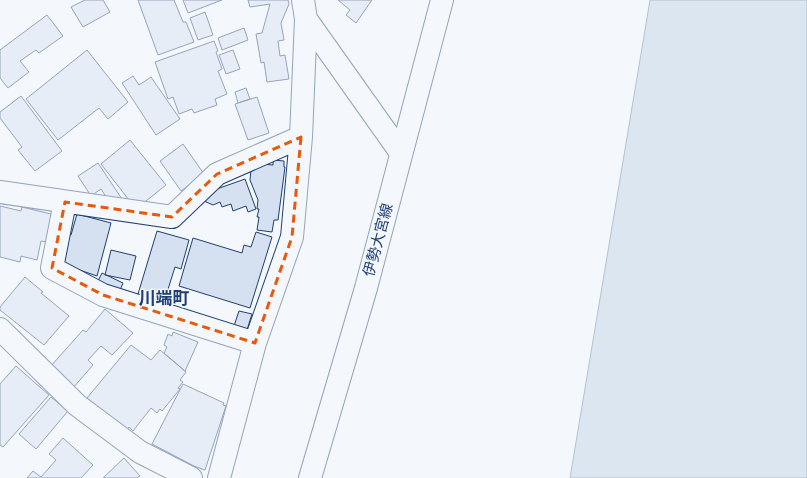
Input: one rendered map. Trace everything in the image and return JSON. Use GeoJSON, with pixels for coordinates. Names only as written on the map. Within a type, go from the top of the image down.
{"type":"FeatureCollection","features":[{"type":"Feature","properties":{"kind":"street","name":"伊勢大宮線"},"geometry":{"type":"LineString","coordinates":[[310,478],[366,288],[442,0]]}},
{"type":"Feature","properties":{"kind":"street"},"geometry":{"type":"LineString","coordinates":[[304,10],[401,153]]}},
{"type":"Feature","properties":{"kind":"street"},"geometry":{"type":"LineString","coordinates":[[219,478],[255,343],[292,237],[301,136],[304,10]]}},
{"type":"Feature","properties":{"kind":"street"},"geometry":{"type":"LineString","coordinates":[[0,192],[172,217],[217,174],[301,136]]}},
{"type":"Feature","properties":{"kind":"street"},"geometry":{"type":"LineString","coordinates":[[65,202],[52,268],[103,295],[255,343]]}},
{"type":"Feature","properties":{"kind":"street"},"geometry":{"type":"LineString","coordinates":[[0,329],[76,405],[140,452],[191,478]]}},
{"type":"Feature","properties":{"kind":"highlighted area"},"geometry":{"type":"Polygon","coordinates":[[[301,137],[292,237],[255,343],[103,295],[52,268],[65,202],[172,217],[217,174],[301,137]]]}},
{"type":"Feature","properties":{"kind":"water"},"geometry":{"type":"Polygon","coordinates":[[[650,0],[807,0],[807,478],[570,478],[650,0]]]}},
{"type":"Feature","properties":{"kind":"building"},"geometry":{"type":"Polygon","coordinates":[[[85,0],[103,0],[110,12],[83,27],[71,7],[85,0]]]}},
{"type":"Feature","properties":{"kind":"building"},"geometry":{"type":"Polygon","coordinates":[[[138,0],[174,0],[183,22],[186,22],[194,42],[158,55],[138,0]]]}},
{"type":"Feature","properties":{"kind":"building"},"geometry":{"type":"Polygon","coordinates":[[[183,0],[222,0],[188,13],[183,0]]]}},
{"type":"Feature","properties":{"kind":"building"},"geometry":{"type":"Polygon","coordinates":[[[248,0],[288,0],[289,4],[281,23],[284,40],[278,41],[280,56],[285,55],[289,79],[267,82],[264,62],[261,63],[256,34],[262,33],[270,4],[250,7],[248,0]]]}},
{"type":"Feature","properties":{"kind":"building"},"geometry":{"type":"Polygon","coordinates":[[[338,0],[372,0],[356,23],[346,15],[350,10],[338,0]]]}},
{"type":"Feature","properties":{"kind":"building"},"geometry":{"type":"Polygon","coordinates":[[[205,12],[213,35],[198,40],[190,18],[205,12]]]}},
{"type":"Feature","properties":{"kind":"building"},"geometry":{"type":"Polygon","coordinates":[[[47,15],[63,36],[39,53],[36,50],[20,61],[29,72],[8,88],[0,78],[0,50],[47,15]]]}},
{"type":"Feature","properties":{"kind":"building"},"geometry":{"type":"Polygon","coordinates":[[[244,28],[248,40],[222,50],[218,38],[244,28]]]}},
{"type":"Feature","properties":{"kind":"building"},"geometry":{"type":"Polygon","coordinates":[[[214,41],[222,69],[218,71],[227,94],[215,99],[217,105],[194,113],[192,109],[179,114],[173,97],[168,99],[155,62],[214,41]]]}},
{"type":"Feature","properties":{"kind":"building"},"geometry":{"type":"Polygon","coordinates":[[[87,50],[128,102],[108,119],[99,108],[58,140],[26,99],[87,50]]]}},
{"type":"Feature","properties":{"kind":"building"},"geometry":{"type":"Polygon","coordinates":[[[233,50],[240,69],[226,74],[219,55],[233,50]]]}},
{"type":"Feature","properties":{"kind":"building"},"geometry":{"type":"Polygon","coordinates":[[[133,76],[139,85],[151,77],[180,119],[156,135],[122,83],[133,76]]]}},
{"type":"Feature","properties":{"kind":"building"},"geometry":{"type":"Polygon","coordinates":[[[246,88],[250,99],[238,103],[235,92],[246,88]]]}},
{"type":"Feature","properties":{"kind":"building"},"geometry":{"type":"Polygon","coordinates":[[[21,96],[62,151],[35,171],[18,150],[22,147],[0,118],[0,112],[21,96]]]}},
{"type":"Feature","properties":{"kind":"building"},"geometry":{"type":"Polygon","coordinates":[[[257,97],[269,133],[248,140],[235,104],[257,97]]]}},
{"type":"Feature","properties":{"kind":"building"},"geometry":{"type":"Polygon","coordinates":[[[130,140],[166,185],[136,209],[101,164],[130,140]]]}},
{"type":"Feature","properties":{"kind":"building"},"geometry":{"type":"Polygon","coordinates":[[[183,144],[204,174],[181,191],[160,161],[183,144]]]}},
{"type":"Feature","properties":{"kind":"building"},"geometry":{"type":"Polygon","coordinates":[[[273,160],[284,161],[285,167],[278,220],[274,220],[272,232],[257,230],[259,217],[257,217],[259,209],[257,209],[258,200],[250,180],[251,170],[261,164],[273,165],[273,160]]]}},
{"type":"Feature","properties":{"kind":"building"},"geometry":{"type":"Polygon","coordinates":[[[98,163],[122,199],[112,206],[101,189],[91,196],[78,176],[98,163]]]}},
{"type":"Feature","properties":{"kind":"building"},"geometry":{"type":"Polygon","coordinates":[[[245,179],[256,209],[248,212],[246,206],[233,211],[231,204],[222,207],[220,202],[213,205],[204,201],[207,195],[215,191],[214,190],[245,179]]]}},
{"type":"Feature","properties":{"kind":"building"},"geometry":{"type":"Polygon","coordinates":[[[0,206],[21,211],[22,207],[55,215],[48,242],[41,241],[37,260],[21,256],[20,262],[0,257],[0,206]]]}},
{"type":"Feature","properties":{"kind":"building"},"geometry":{"type":"Polygon","coordinates":[[[77,214],[111,223],[97,276],[62,264],[68,234],[71,235],[77,214]]]}},
{"type":"Feature","properties":{"kind":"building"},"geometry":{"type":"Polygon","coordinates":[[[157,231],[189,240],[181,269],[175,267],[164,302],[138,294],[157,231]]]}},
{"type":"Feature","properties":{"kind":"building"},"geometry":{"type":"Polygon","coordinates":[[[256,232],[272,237],[250,308],[179,286],[193,238],[242,253],[244,245],[251,247],[256,232]]]}},
{"type":"Feature","properties":{"kind":"building"},"geometry":{"type":"Polygon","coordinates":[[[111,250],[136,256],[130,280],[105,275],[111,250]]]}},
{"type":"Feature","properties":{"kind":"building"},"geometry":{"type":"Polygon","coordinates":[[[102,273],[123,283],[119,293],[97,283],[102,273]]]}},
{"type":"Feature","properties":{"kind":"building"},"geometry":{"type":"Polygon","coordinates":[[[25,277],[43,292],[41,293],[69,316],[44,345],[0,310],[0,307],[25,277]]]}},
{"type":"Feature","properties":{"kind":"building"},"geometry":{"type":"Polygon","coordinates":[[[105,309],[133,333],[112,355],[101,346],[88,360],[93,365],[73,388],[50,367],[83,330],[86,332],[105,309]]]}},
{"type":"Feature","properties":{"kind":"building"},"geometry":{"type":"Polygon","coordinates":[[[239,311],[252,314],[246,333],[233,329],[239,311]]]}},
{"type":"Feature","properties":{"kind":"building"},"geometry":{"type":"Polygon","coordinates":[[[173,332],[198,342],[185,371],[164,353],[167,347],[164,345],[168,334],[172,336],[173,332]]]}},
{"type":"Feature","properties":{"kind":"building"},"geometry":{"type":"Polygon","coordinates":[[[131,345],[151,360],[160,350],[186,372],[180,380],[183,382],[178,388],[180,389],[162,411],[160,409],[157,413],[151,408],[133,431],[129,427],[127,430],[87,398],[131,345]]]}},
{"type":"Feature","properties":{"kind":"building"},"geometry":{"type":"Polygon","coordinates":[[[16,366],[49,395],[3,447],[0,445],[0,384],[16,366]]]}},
{"type":"Feature","properties":{"kind":"building"},"geometry":{"type":"Polygon","coordinates":[[[183,384],[224,403],[223,405],[226,406],[205,470],[194,466],[152,444],[183,384]]]}},
{"type":"Feature","properties":{"kind":"building"},"geometry":{"type":"Polygon","coordinates":[[[51,397],[68,411],[36,449],[19,434],[51,397]]]}},
{"type":"Feature","properties":{"kind":"building"},"geometry":{"type":"Polygon","coordinates":[[[63,438],[93,465],[81,478],[27,478],[33,471],[41,477],[56,460],[49,454],[63,438]]]}},
{"type":"Feature","properties":{"kind":"building"},"geometry":{"type":"Polygon","coordinates":[[[124,458],[140,476],[137,478],[103,478],[124,458]]]}},
{"type":"Feature","properties":{"kind":"district","name":"川端町"},"geometry":{"type":"Point","coordinates":[164,298]}}]}
